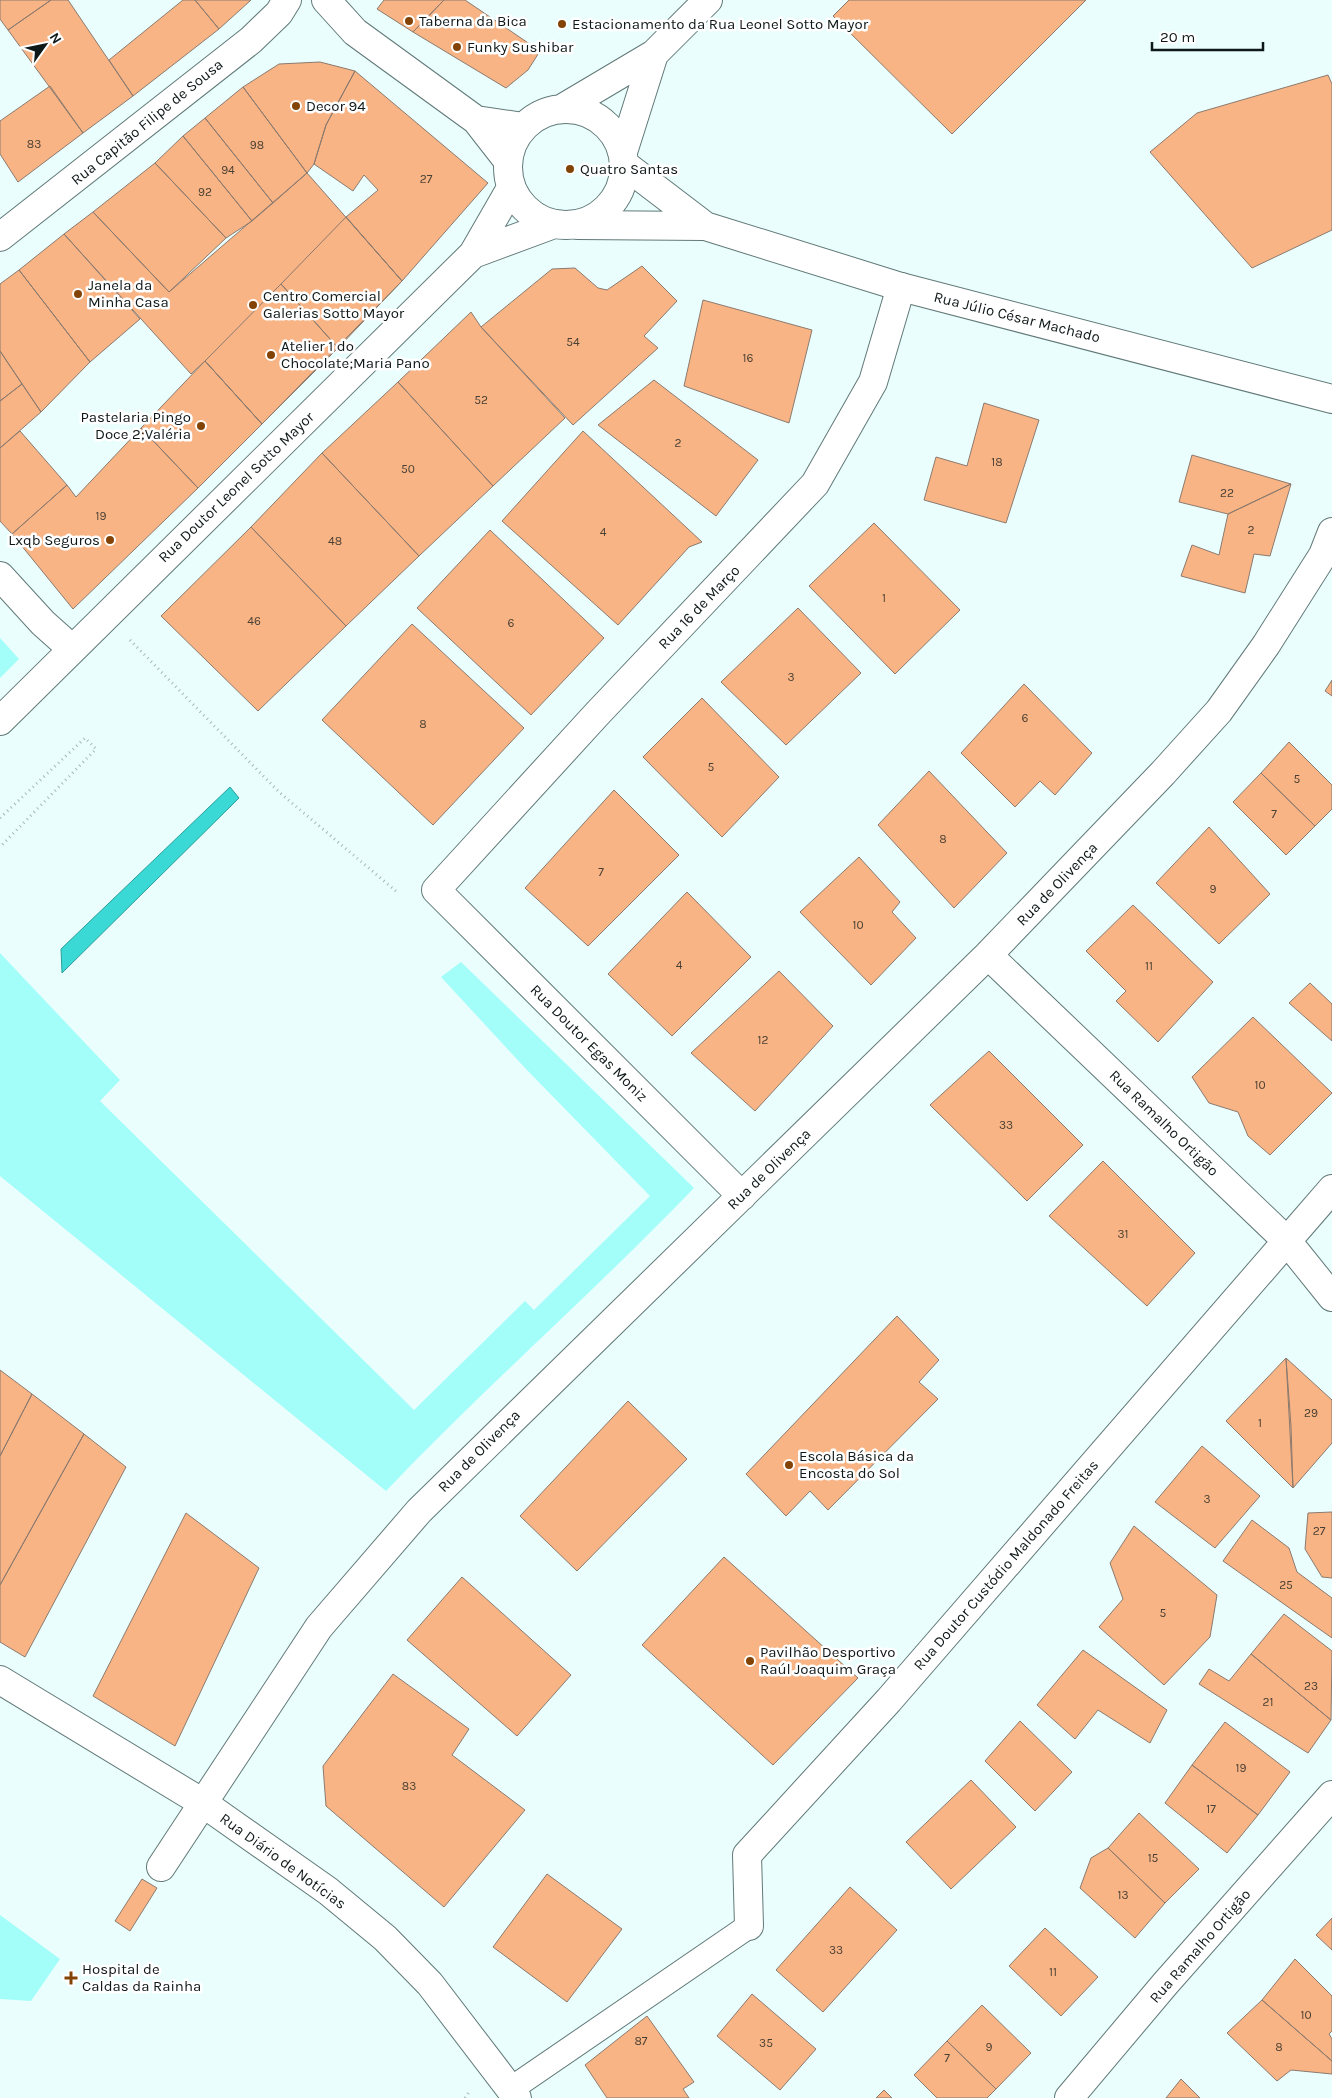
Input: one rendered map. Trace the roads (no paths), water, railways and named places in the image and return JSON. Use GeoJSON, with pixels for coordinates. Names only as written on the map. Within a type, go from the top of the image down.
{"type":"FeatureCollection","features":[{"type":"Feature","properties":{"kind":"street","name":"Rua Capitão Filipe de Sousa"},"geometry":{"type":"LineString","coordinates":[[0,237],[251,40],[278,13],[287,0]]}},
{"type":"Feature","properties":{"kind":"street"},"geometry":{"type":"LineString","coordinates":[[326,0],[355,32],[476,120],[508,161]]}},
{"type":"Feature","properties":{"kind":"street"},"geometry":{"type":"LineString","coordinates":[[705,226],[566,225],[536,217],[522,205],[511,188],[508,175],[508,161],[515,137],[534,117],[563,108],[654,54],[708,0]]}},
{"type":"Feature","properties":{"kind":"street"},"geometry":{"type":"LineString","coordinates":[[566,225],[597,217],[612,204],[622,186],[624,159],[654,54]]}},
{"type":"Feature","properties":{"kind":"street"},"geometry":{"type":"LineString","coordinates":[[563,108],[583,111],[601,120],[614,134],[624,159],[705,226]]}},
{"type":"Feature","properties":{"kind":"street"},"geometry":{"type":"LineString","coordinates":[[476,120],[523,127]]}},
{"type":"Feature","properties":{"kind":"street","name":"Rua Doutor Leonel Sotto Mayor"},"geometry":{"type":"LineString","coordinates":[[0,721],[71,648],[473,254],[511,188]]}},
{"type":"Feature","properties":{"kind":"street","name":"Rua Doutor Leonel Sotto Mayor"},"geometry":{"type":"LineString","coordinates":[[473,254],[566,225]]}},
{"type":"Feature","properties":{"kind":"street","name":"Rua Júlio César Machado"},"geometry":{"type":"LineString","coordinates":[[705,226],[901,287],[1332,399]]}},
{"type":"Feature","properties":{"kind":"street","name":"Rua 16 de Março"},"geometry":{"type":"LineString","coordinates":[[436,890],[598,714],[815,484],[873,382],[901,287]]}},
{"type":"Feature","properties":{"kind":"street","name":"Rua de Olivença"},"geometry":{"type":"LineString","coordinates":[[161,1867],[319,1627],[419,1511],[644,1289],[742,1196],[988,955],[1164,773],[1218,710],[1296,601],[1323,555],[1332,532]]}},
{"type":"Feature","properties":{"kind":"street"},"geometry":{"type":"LineString","coordinates":[[0,576],[43,623],[71,648]]}},
{"type":"Feature","properties":{"kind":"street","name":"Rua Doutor Egas Moniz"},"geometry":{"type":"LineString","coordinates":[[436,890],[742,1196]]}},
{"type":"Feature","properties":{"kind":"street","name":"Rua Ramalho Ortigão"},"geometry":{"type":"LineString","coordinates":[[988,955],[1287,1242],[1332,1297]]}},
{"type":"Feature","properties":{"kind":"street","name":"Rua Doutor Custódio Maldonado Freitas"},"geometry":{"type":"LineString","coordinates":[[749,1926],[748,1855],[895,1692],[1332,1189]]}},
{"type":"Feature","properties":{"kind":"street","name":"Rua Diário de Notícias"},"geometry":{"type":"LineString","coordinates":[[0,1680],[203,1803],[328,1891],[384,1938],[430,1984],[514,2094]]}},
{"type":"Feature","properties":{"kind":"street","name":"Rua Ramalho Ortigão"},"geometry":{"type":"LineString","coordinates":[[1069,2098],[1172,1977],[1332,1795]]}},
{"type":"Feature","properties":{"kind":"street"},"geometry":{"type":"LineString","coordinates":[[514,2094],[749,1926]]}},
{"type":"Feature","properties":{"kind":"place","name":"Taberna da Bica"},"geometry":{"type":"Point","coordinates":[409,21]}},
{"type":"Feature","properties":{"kind":"place","name":"Estacionamento da Rua Leonel Sotto Mayor"},"geometry":{"type":"Point","coordinates":[562,24]}},
{"type":"Feature","properties":{"kind":"place","name":"Funky Sushibar"},"geometry":{"type":"Point","coordinates":[457,47]}},
{"type":"Feature","properties":{"kind":"place","name":"Decor 94"},"geometry":{"type":"Point","coordinates":[296,106]}},
{"type":"Feature","properties":{"kind":"place","name":"Quatro Santas"},"geometry":{"type":"Point","coordinates":[570,169]}},
{"type":"Feature","properties":{"kind":"place","name":"Janela da Minha Casa"},"geometry":{"type":"Point","coordinates":[78,294]}},
{"type":"Feature","properties":{"kind":"place","name":"Centro Comercial Galerias Sotto Mayor"},"geometry":{"type":"Point","coordinates":[253,305]}},
{"type":"Feature","properties":{"kind":"place","name":"Atelier 1 do Chocolate;Maria Pano"},"geometry":{"type":"Point","coordinates":[271,355]}},
{"type":"Feature","properties":{"kind":"place","name":"Pastelaria Pingo Doce 2;Valéria"},"geometry":{"type":"Point","coordinates":[201,426]}},
{"type":"Feature","properties":{"kind":"place","name":"Lxqb Seguros"},"geometry":{"type":"Point","coordinates":[110,540]}},
{"type":"Feature","properties":{"kind":"place","name":"Escola Básica da Encosta do Sol"},"geometry":{"type":"Point","coordinates":[789,1465]}},
{"type":"Feature","properties":{"kind":"place","name":"Pavilhão Desportivo Raúl Joaquim Graça"},"geometry":{"type":"Point","coordinates":[750,1661]}},
{"type":"Feature","properties":{"kind":"place","name":"Hospital de Caldas da Rainha"},"geometry":{"type":"Point","coordinates":[71,1978]}}]}
